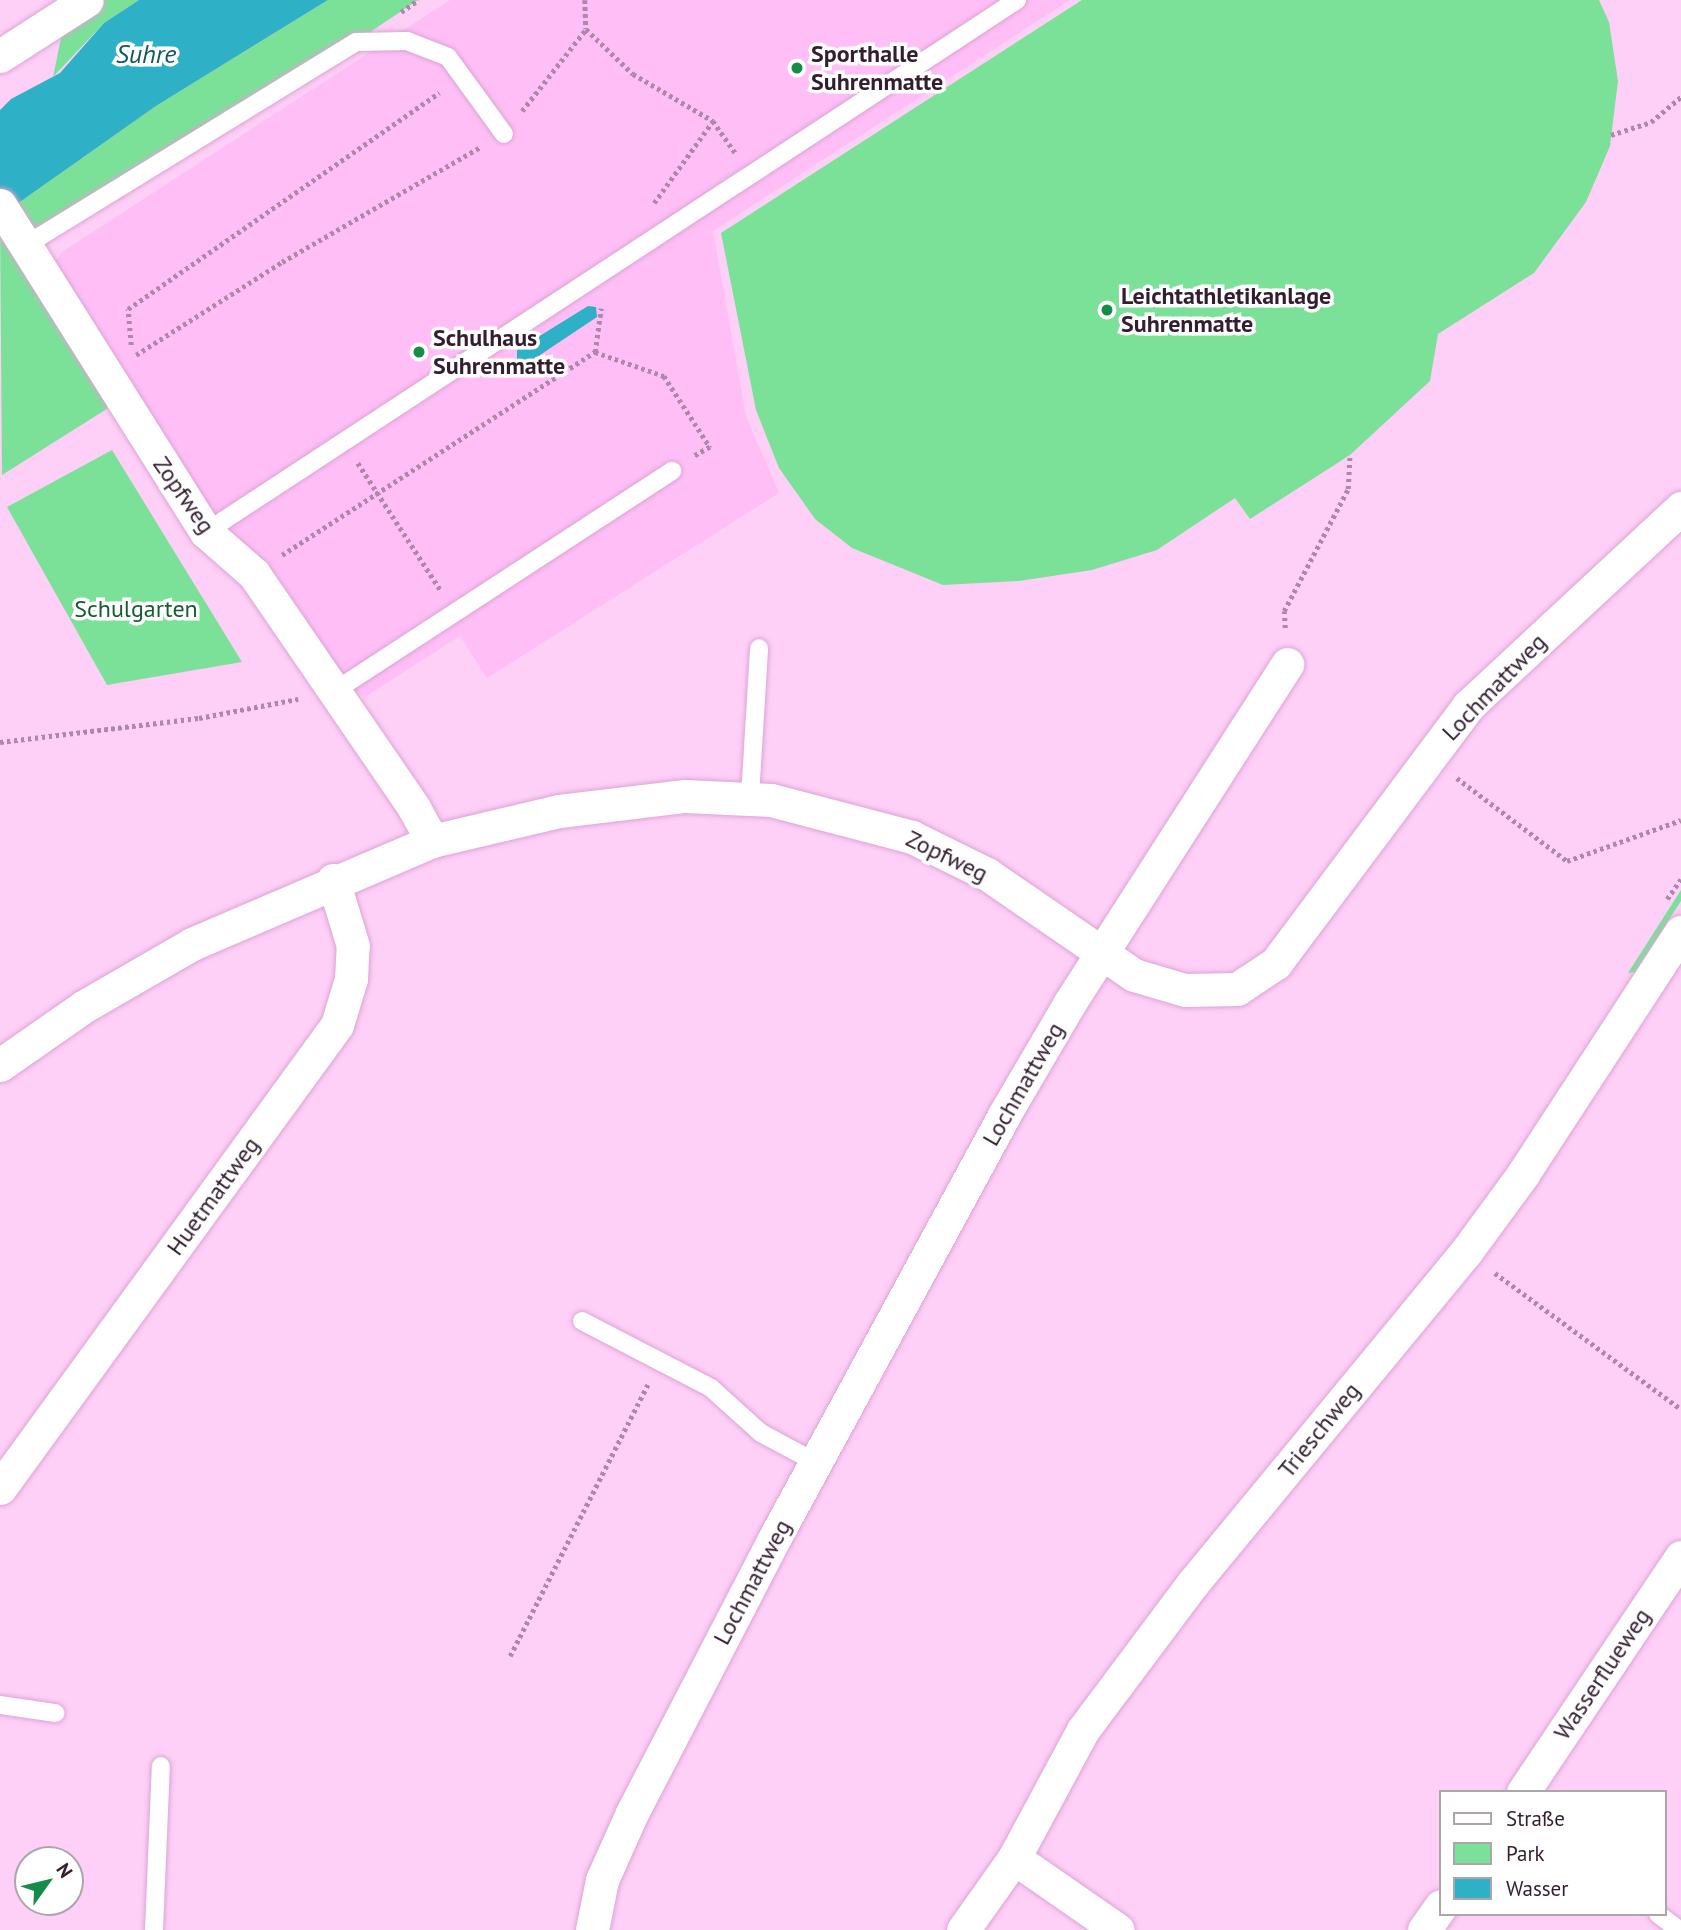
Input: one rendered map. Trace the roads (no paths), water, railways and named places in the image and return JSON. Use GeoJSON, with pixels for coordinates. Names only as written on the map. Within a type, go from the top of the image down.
{"type":"FeatureCollection","features":[{"type":"Feature","properties":{"kind":"street"},"geometry":{"type":"LineString","coordinates":[[0,56],[87,0]]}},
{"type":"Feature","properties":{"kind":"street","name":"Zopfweg"},"geometry":{"type":"LineString","coordinates":[[0,205],[206,532],[254,574],[414,808],[432,841]]}},
{"type":"Feature","properties":{"kind":"street","name":"Lochmattweg"},"geometry":{"type":"LineString","coordinates":[[592,1930],[602,1881],[632,1813],[816,1462],[1004,1115],[1101,955],[1135,975],[1185,990],[1237,989],[1276,963],[1468,706],[1681,508]]}},
{"type":"Feature","properties":{"kind":"street"},"geometry":{"type":"LineString","coordinates":[[1101,955],[1287,664]]}},
{"type":"Feature","properties":{"kind":"street","name":"Zopfweg"},"geometry":{"type":"LineString","coordinates":[[0,1065],[83,1007],[192,944],[333,880],[432,841],[559,811],[685,796],[750,797],[912,837],[986,874],[1061,922],[1101,955]]}},
{"type":"Feature","properties":{"kind":"street","name":"Huetmattweg"},"geometry":{"type":"LineString","coordinates":[[0,1488],[337,1025],[351,979],[353,946],[333,880]]}},
{"type":"Feature","properties":{"kind":"street","name":"Trieschweg"},"geometry":{"type":"LineString","coordinates":[[962,1930],[1014,1858],[1083,1730],[1194,1583],[1466,1252],[1523,1174],[1681,932]]}},
{"type":"Feature","properties":{"kind":"street","name":"Wasserflueweg"},"geometry":{"type":"LineString","coordinates":[[1524,1790],[1681,1557]]}},
{"type":"Feature","properties":{"kind":"street"},"geometry":{"type":"LineString","coordinates":[[1014,1858],[1118,1930]]}},
{"type":"Feature","properties":{"kind":"street"},"geometry":{"type":"LineString","coordinates":[[1424,1930],[1440,1907]]}},
{"type":"Feature","properties":{"kind":"lane"},"geometry":{"type":"LineString","coordinates":[[206,532],[1017,0]]}},
{"type":"Feature","properties":{"kind":"lane"},"geometry":{"type":"LineString","coordinates":[[26,245],[356,41],[407,41],[448,57],[504,134]]}},
{"type":"Feature","properties":{"kind":"lane"},"geometry":{"type":"LineString","coordinates":[[333,692],[672,471]]}},
{"type":"Feature","properties":{"kind":"lane"},"geometry":{"type":"LineString","coordinates":[[750,797],[759,648]]}},
{"type":"Feature","properties":{"kind":"lane"},"geometry":{"type":"LineString","coordinates":[[582,1321],[711,1388],[761,1433],[816,1462]]}},
{"type":"Feature","properties":{"kind":"lane"},"geometry":{"type":"LineString","coordinates":[[0,1705],[55,1713]]}},
{"type":"Feature","properties":{"kind":"lane"},"geometry":{"type":"LineString","coordinates":[[155,1930],[161,1766]]}},
{"type":"Feature","properties":{"kind":"lane"},"geometry":{"type":"LineString","coordinates":[[1661,1916],[1679,1930]]}},
{"type":"Feature","properties":{"kind":"water","name":"Suhre"},"geometry":{"type":"Polygon","coordinates":[[[139,0],[328,0],[156,106],[0,216],[0,110],[11,99],[60,73],[104,23],[139,0]]]}},
{"type":"Feature","properties":{"kind":"water"},"geometry":{"type":"Polygon","coordinates":[[[588,306],[596,307],[597,317],[528,363],[517,360],[517,350],[588,306]]]}},
{"type":"Feature","properties":{"kind":"place","name":"Sporthalle Suhrenmatte"},"geometry":{"type":"Point","coordinates":[797,68]}},
{"type":"Feature","properties":{"kind":"place","name":"Leichtathletikanlage Suhrenmatte"},"geometry":{"type":"Point","coordinates":[1107,310]}},
{"type":"Feature","properties":{"kind":"place","name":"Schulhaus Suhrenmatte"},"geometry":{"type":"Point","coordinates":[419,352]}},
{"type":"Feature","properties":{"kind":"park label","name":"Schulgarten"},"geometry":{"type":"Point","coordinates":[136,609]}}]}
